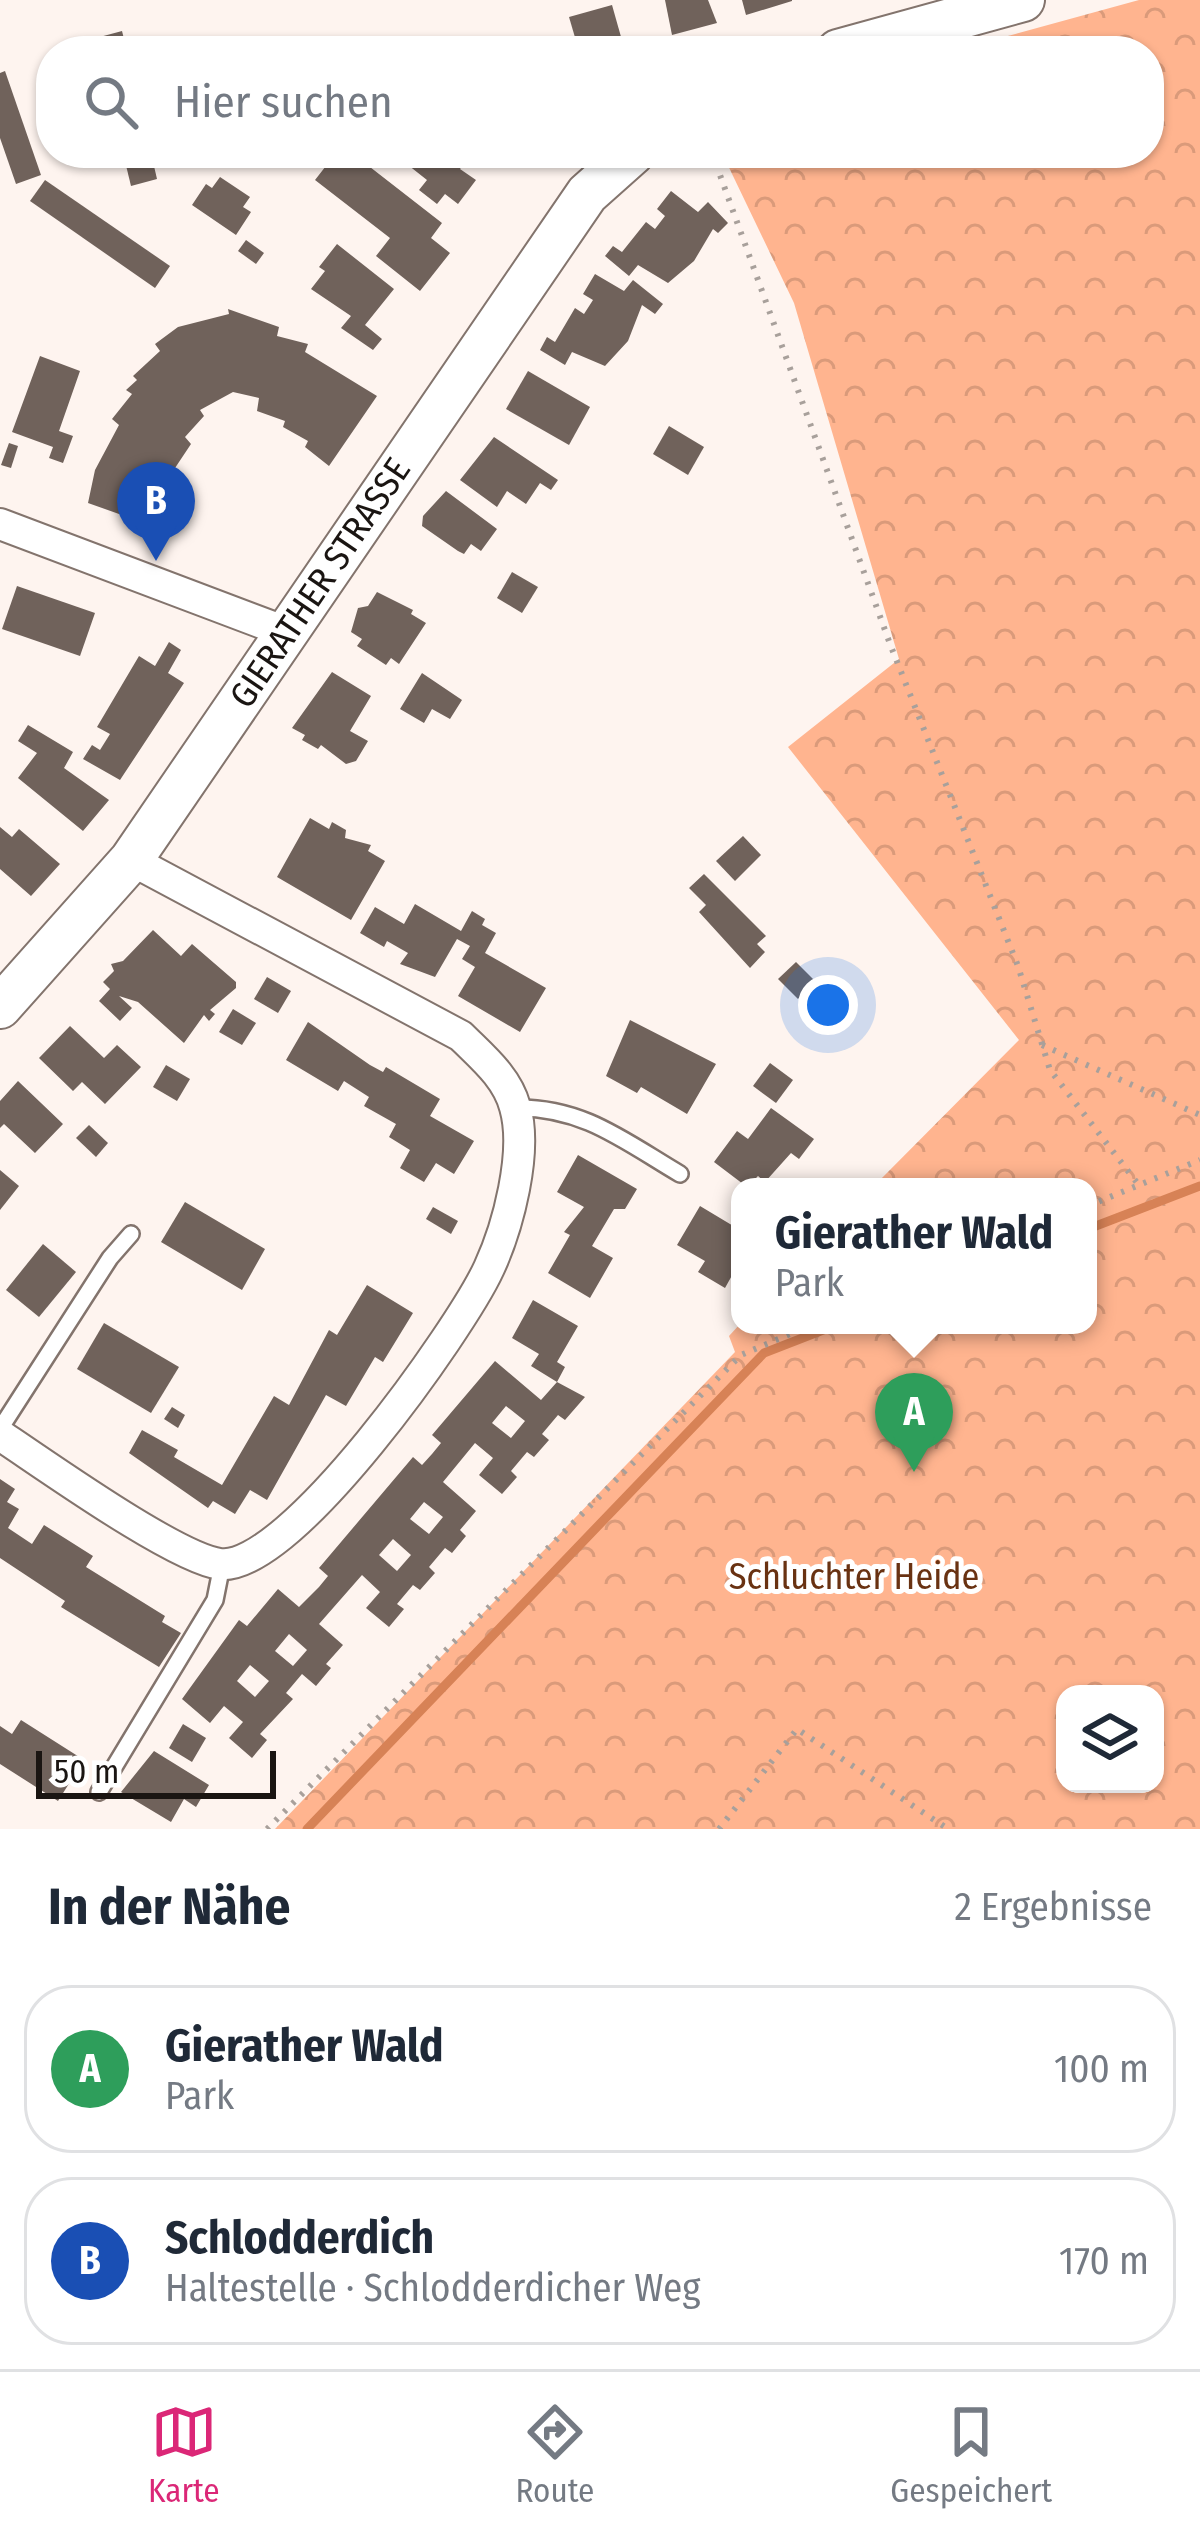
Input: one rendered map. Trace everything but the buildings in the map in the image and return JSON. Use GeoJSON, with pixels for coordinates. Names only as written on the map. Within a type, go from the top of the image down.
{"type":"FeatureCollection","features":[{"type":"Feature","properties":{"kind":"street"},"geometry":{"type":"LineString","coordinates":[[892,36],[1023,0]]}},
{"type":"Feature","properties":{"kind":"street","name":"GIERATHER STRASSE"},"geometry":{"type":"LineString","coordinates":[[0,1007],[130,860],[587,194],[616,168]]}},
{"type":"Feature","properties":{"kind":"street"},"geometry":{"type":"LineString","coordinates":[[0,524],[286,632]]}},
{"type":"Feature","properties":{"kind":"street"},"geometry":{"type":"LineString","coordinates":[[0,1432],[187,1551],[222,1565],[262,1553],[303,1519],[462,1321],[491,1263],[512,1189],[516,1108],[497,1071],[461,1036],[130,860]]}},
{"type":"Feature","properties":{"kind":"lane"},"geometry":{"type":"LineString","coordinates":[[516,1108],[558,1107],[680,1174]]}},
{"type":"Feature","properties":{"kind":"lane"},"geometry":{"type":"LineString","coordinates":[[0,1432],[110,1258],[131,1234]]}},
{"type":"Feature","properties":{"kind":"lane"},"geometry":{"type":"LineString","coordinates":[[99,1792],[215,1600],[222,1565]]}},
{"type":"Feature","properties":{"kind":"path"},"geometry":{"type":"LineString","coordinates":[[717,168],[890,644],[1018,966],[1050,1070],[1138,1184]]}},
{"type":"Feature","properties":{"kind":"path"},"geometry":{"type":"LineString","coordinates":[[1042,1045],[1200,1115]]}},
{"type":"Feature","properties":{"kind":"path"},"geometry":{"type":"LineString","coordinates":[[1097,1202],[1200,1160]]}},
{"type":"Feature","properties":{"kind":"path"},"geometry":{"type":"LineString","coordinates":[[267,1829],[741,1355],[790,1334]]}},
{"type":"Feature","properties":{"kind":"path"},"geometry":{"type":"LineString","coordinates":[[719,1829],[797,1729],[948,1829]]}},
{"type":"Feature","properties":{"kind":"green space","name":"Schluchter Heide"},"geometry":{"type":"Polygon","coordinates":[[[1139,0],[1200,0],[1200,1829],[275,1829],[735,1352],[731,1334],[1097,1334],[1097,1178],[882,1178],[1019,1040],[788,747],[899,659],[794,303],[729,168],[1164,168],[1164,36],[1008,36],[1139,0]]]}},
{"type":"Feature","properties":{"kind":"waterway"},"geometry":{"type":"LineString","coordinates":[[1097,1226],[1200,1186]]}},
{"type":"Feature","properties":{"kind":"waterway"},"geometry":{"type":"LineString","coordinates":[[307,1829],[764,1353],[813,1334]]}},
{"type":"Feature","properties":{"kind":"place","name":"Schlodderdich"},"geometry":{"type":"Point","coordinates":[156,561]}},
{"type":"Feature","properties":{"kind":"place","name":"Gierather Wald"},"geometry":{"type":"Point","coordinates":[914,1472]}}]}
